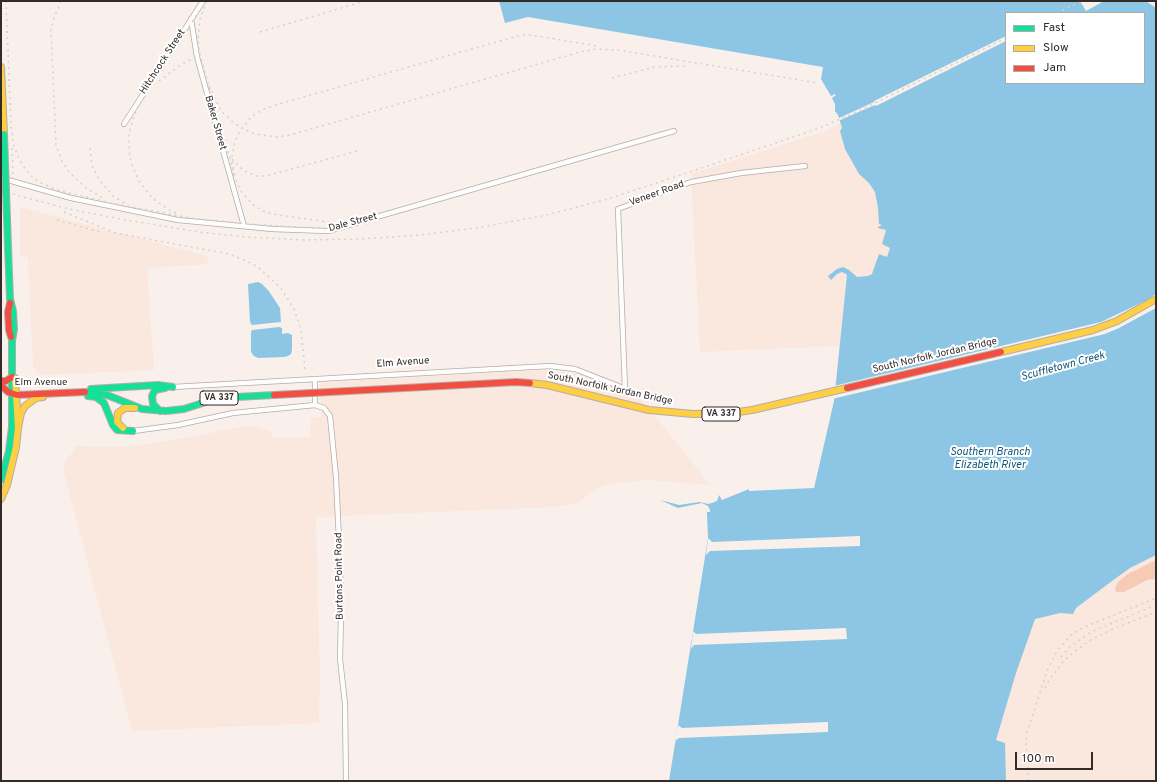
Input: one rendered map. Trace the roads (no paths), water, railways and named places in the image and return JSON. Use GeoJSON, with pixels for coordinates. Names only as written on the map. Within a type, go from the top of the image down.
{"type":"FeatureCollection","features":[{"type":"Feature","properties":{"kind":"main road"},"geometry":{"type":"LineString","coordinates":[[1,67],[10,299],[13,311],[14,329],[12,341],[14,394],[11,442],[1,480]]}},
{"type":"Feature","properties":{"kind":"main road","name":"South Norfolk Jordan Bridge"},"geometry":{"type":"LineString","coordinates":[[164,411],[184,409],[218,398],[516,382],[547,385],[649,410],[693,414],[731,413],[752,410],[1093,330],[1117,321],[1156,299]]}},
{"type":"Feature","properties":{"kind":"main road"},"geometry":{"type":"LineString","coordinates":[[13,369],[12,377],[18,428]]}},
{"type":"Feature","properties":{"kind":"main road"},"geometry":{"type":"LineString","coordinates":[[1,381],[6,381],[12,377]]}},
{"type":"Feature","properties":{"kind":"main road","name":"Elm Avenue"},"geometry":{"type":"LineString","coordinates":[[1,385],[6,390],[14,394],[62,394],[87,392]]}},
{"type":"Feature","properties":{"kind":"main road"},"geometry":{"type":"LineString","coordinates":[[62,394],[158,385],[173,387]]}},
{"type":"Feature","properties":{"kind":"main road"},"geometry":{"type":"LineString","coordinates":[[164,411],[156,408],[153,404],[153,394],[155,390],[160,388],[173,387]]}},
{"type":"Feature","properties":{"kind":"main road"},"geometry":{"type":"LineString","coordinates":[[87,392],[96,397],[107,408],[113,425],[117,430],[133,431]]}},
{"type":"Feature","properties":{"kind":"main road","name":"VA 337"},"geometry":{"type":"LineString","coordinates":[[87,392],[115,398],[142,409],[164,411]]}},
{"type":"Feature","properties":{"kind":"main road"},"geometry":{"type":"LineString","coordinates":[[2,496],[7,485],[14,455],[21,413],[27,404],[36,398],[51,394]]}},
{"type":"Feature","properties":{"kind":"main road"},"geometry":{"type":"LineString","coordinates":[[110,416],[115,398]]}},
{"type":"Feature","properties":{"kind":"main road"},"geometry":{"type":"LineString","coordinates":[[133,431],[120,426],[117,422],[117,415],[120,410],[125,408],[142,409]]}},
{"type":"Feature","properties":{"kind":"street","name":"Hitchcock Street"},"geometry":{"type":"LineString","coordinates":[[124,124],[204,1]]}},
{"type":"Feature","properties":{"kind":"street","name":"Baker Street"},"geometry":{"type":"LineString","coordinates":[[191,19],[196,57],[244,226]]}},
{"type":"Feature","properties":{"kind":"street","name":"Dale Street"},"geometry":{"type":"LineString","coordinates":[[1,178],[71,198],[178,220],[244,226],[333,230],[674,131]]}},
{"type":"Feature","properties":{"kind":"street","name":"Veneer Road"},"geometry":{"type":"LineString","coordinates":[[625,389],[618,209],[691,182],[805,166]]}},
{"type":"Feature","properties":{"kind":"street","name":"Elm Avenue"},"geometry":{"type":"LineString","coordinates":[[173,387],[550,366],[575,369],[631,391]]}},
{"type":"Feature","properties":{"kind":"street"},"geometry":{"type":"LineString","coordinates":[[133,431],[178,425],[233,413],[315,405],[315,379]]}},
{"type":"Feature","properties":{"kind":"street","name":"Burtons Point Road"},"geometry":{"type":"LineString","coordinates":[[315,405],[324,408],[330,416],[336,477],[340,561],[340,659],[345,704],[347,751],[346,781]]}},
{"type":"Feature","properties":{"kind":"water","name":"Southern Branch Elizabeth River"},"geometry":{"type":"Polygon","coordinates":[[[499,1],[1080,1],[1086,11],[1104,1],[1146,1],[1156,8],[1156,555],[1130,568],[1076,608],[1073,614],[1060,613],[1035,619],[1016,673],[996,740],[1005,743],[1006,781],[669,781],[708,538],[707,512],[710,512],[710,510],[708,506],[702,503],[678,508],[660,500],[679,505],[699,502],[709,504],[717,501],[719,495],[722,500],[749,489],[749,491],[814,488],[834,401],[847,275],[842,272],[837,274],[831,280],[828,276],[837,269],[843,267],[857,277],[868,276],[872,274],[879,254],[887,257],[890,248],[882,244],[886,230],[878,228],[882,225],[879,224],[875,192],[869,183],[859,174],[845,149],[840,131],[842,128],[838,115],[835,111],[835,104],[832,98],[836,95],[831,96],[821,79],[823,67],[528,17],[505,23],[499,1]]]}},
{"type":"Feature","properties":{"kind":"water"},"geometry":{"type":"Polygon","coordinates":[[[258,282],[268,290],[280,308],[281,322],[252,325],[250,322],[248,284],[258,282]]]}},
{"type":"Feature","properties":{"kind":"water"},"geometry":{"type":"Polygon","coordinates":[[[282,328],[282,334],[288,333],[292,335],[291,354],[284,357],[258,358],[254,356],[251,352],[252,330],[282,328]]]}},
{"type":"Feature","properties":{"kind":"railway"},"geometry":{"type":"LineString","coordinates":[[6,1],[13,143],[19,159],[24,167],[30,175],[39,182],[57,190],[111,203],[191,218],[249,224],[348,230]]}},
{"type":"Feature","properties":{"kind":"railway"},"geometry":{"type":"LineString","coordinates":[[61,1],[51,30],[56,145],[62,162],[70,173],[86,188],[103,198]]}},
{"type":"Feature","properties":{"kind":"railway"},"geometry":{"type":"LineString","coordinates":[[207,1],[200,19],[198,40],[200,55],[210,90]]}},
{"type":"Feature","properties":{"kind":"railway"},"geometry":{"type":"LineString","coordinates":[[260,32],[365,1]]}},
{"type":"Feature","properties":{"kind":"railway"},"geometry":{"type":"LineString","coordinates":[[1059,12],[1082,1]]}},
{"type":"Feature","properties":{"kind":"railway"},"geometry":{"type":"LineString","coordinates":[[176,213],[152,198],[139,181],[131,162],[129,135],[138,107],[199,11]]}},
{"type":"Feature","properties":{"kind":"railway"},"geometry":{"type":"LineString","coordinates":[[234,175],[232,156],[235,141],[240,131],[251,117],[272,106],[521,35],[531,35],[597,46]]}},
{"type":"Feature","properties":{"kind":"railway"},"geometry":{"type":"LineString","coordinates":[[1,191],[69,209],[121,219],[199,232],[246,237],[306,240],[360,239],[421,235],[476,228],[542,216],[601,201],[817,129],[863,109],[1005,38]]}},
{"type":"Feature","properties":{"kind":"railway"},"geometry":{"type":"LineString","coordinates":[[209,86],[221,111],[234,123],[255,134],[278,137],[290,135],[580,52],[597,49],[618,50],[818,83]]}},
{"type":"Feature","properties":{"kind":"railway"},"geometry":{"type":"LineString","coordinates":[[159,81],[182,64],[197,57]]}},
{"type":"Feature","properties":{"kind":"railway"},"geometry":{"type":"LineString","coordinates":[[612,78],[655,67],[689,66]]}},
{"type":"Feature","properties":{"kind":"railway"},"geometry":{"type":"LineString","coordinates":[[215,105],[236,181],[241,191],[252,204],[263,211],[273,214],[334,223]]}},
{"type":"Feature","properties":{"kind":"railway"},"geometry":{"type":"LineString","coordinates":[[12,148],[13,177]]}},
{"type":"Feature","properties":{"kind":"railway"},"geometry":{"type":"LineString","coordinates":[[90,148],[92,165],[100,181],[113,196],[126,204]]}},
{"type":"Feature","properties":{"kind":"railway"},"geometry":{"type":"LineString","coordinates":[[232,159],[244,171],[257,176],[266,176],[361,150]]}},
{"type":"Feature","properties":{"kind":"railway"},"geometry":{"type":"LineString","coordinates":[[64,212],[116,233],[229,254],[247,261],[259,268],[281,288],[294,309],[301,329],[305,369]]}},
{"type":"Feature","properties":{"kind":"railway"},"geometry":{"type":"LineString","coordinates":[[57,220],[100,232]]}},
{"type":"Feature","properties":{"kind":"railway"},"geometry":{"type":"LineString","coordinates":[[1029,781],[1026,742],[1027,733],[1047,671],[1057,651],[1071,635],[1082,628],[1156,598]]}},
{"type":"Feature","properties":{"kind":"railway"},"geometry":{"type":"LineString","coordinates":[[1061,657],[1070,647],[1091,632],[1156,605]]}},
{"type":"Feature","properties":{"kind":"railway"},"geometry":{"type":"LineString","coordinates":[[1045,688],[1063,662],[1089,641],[1113,629],[1156,612]]}},
{"type":"Feature","properties":{"kind":"water label","name":"Scuffletown Creek"},"geometry":{"type":"Point","coordinates":[1063,367]}}]}
